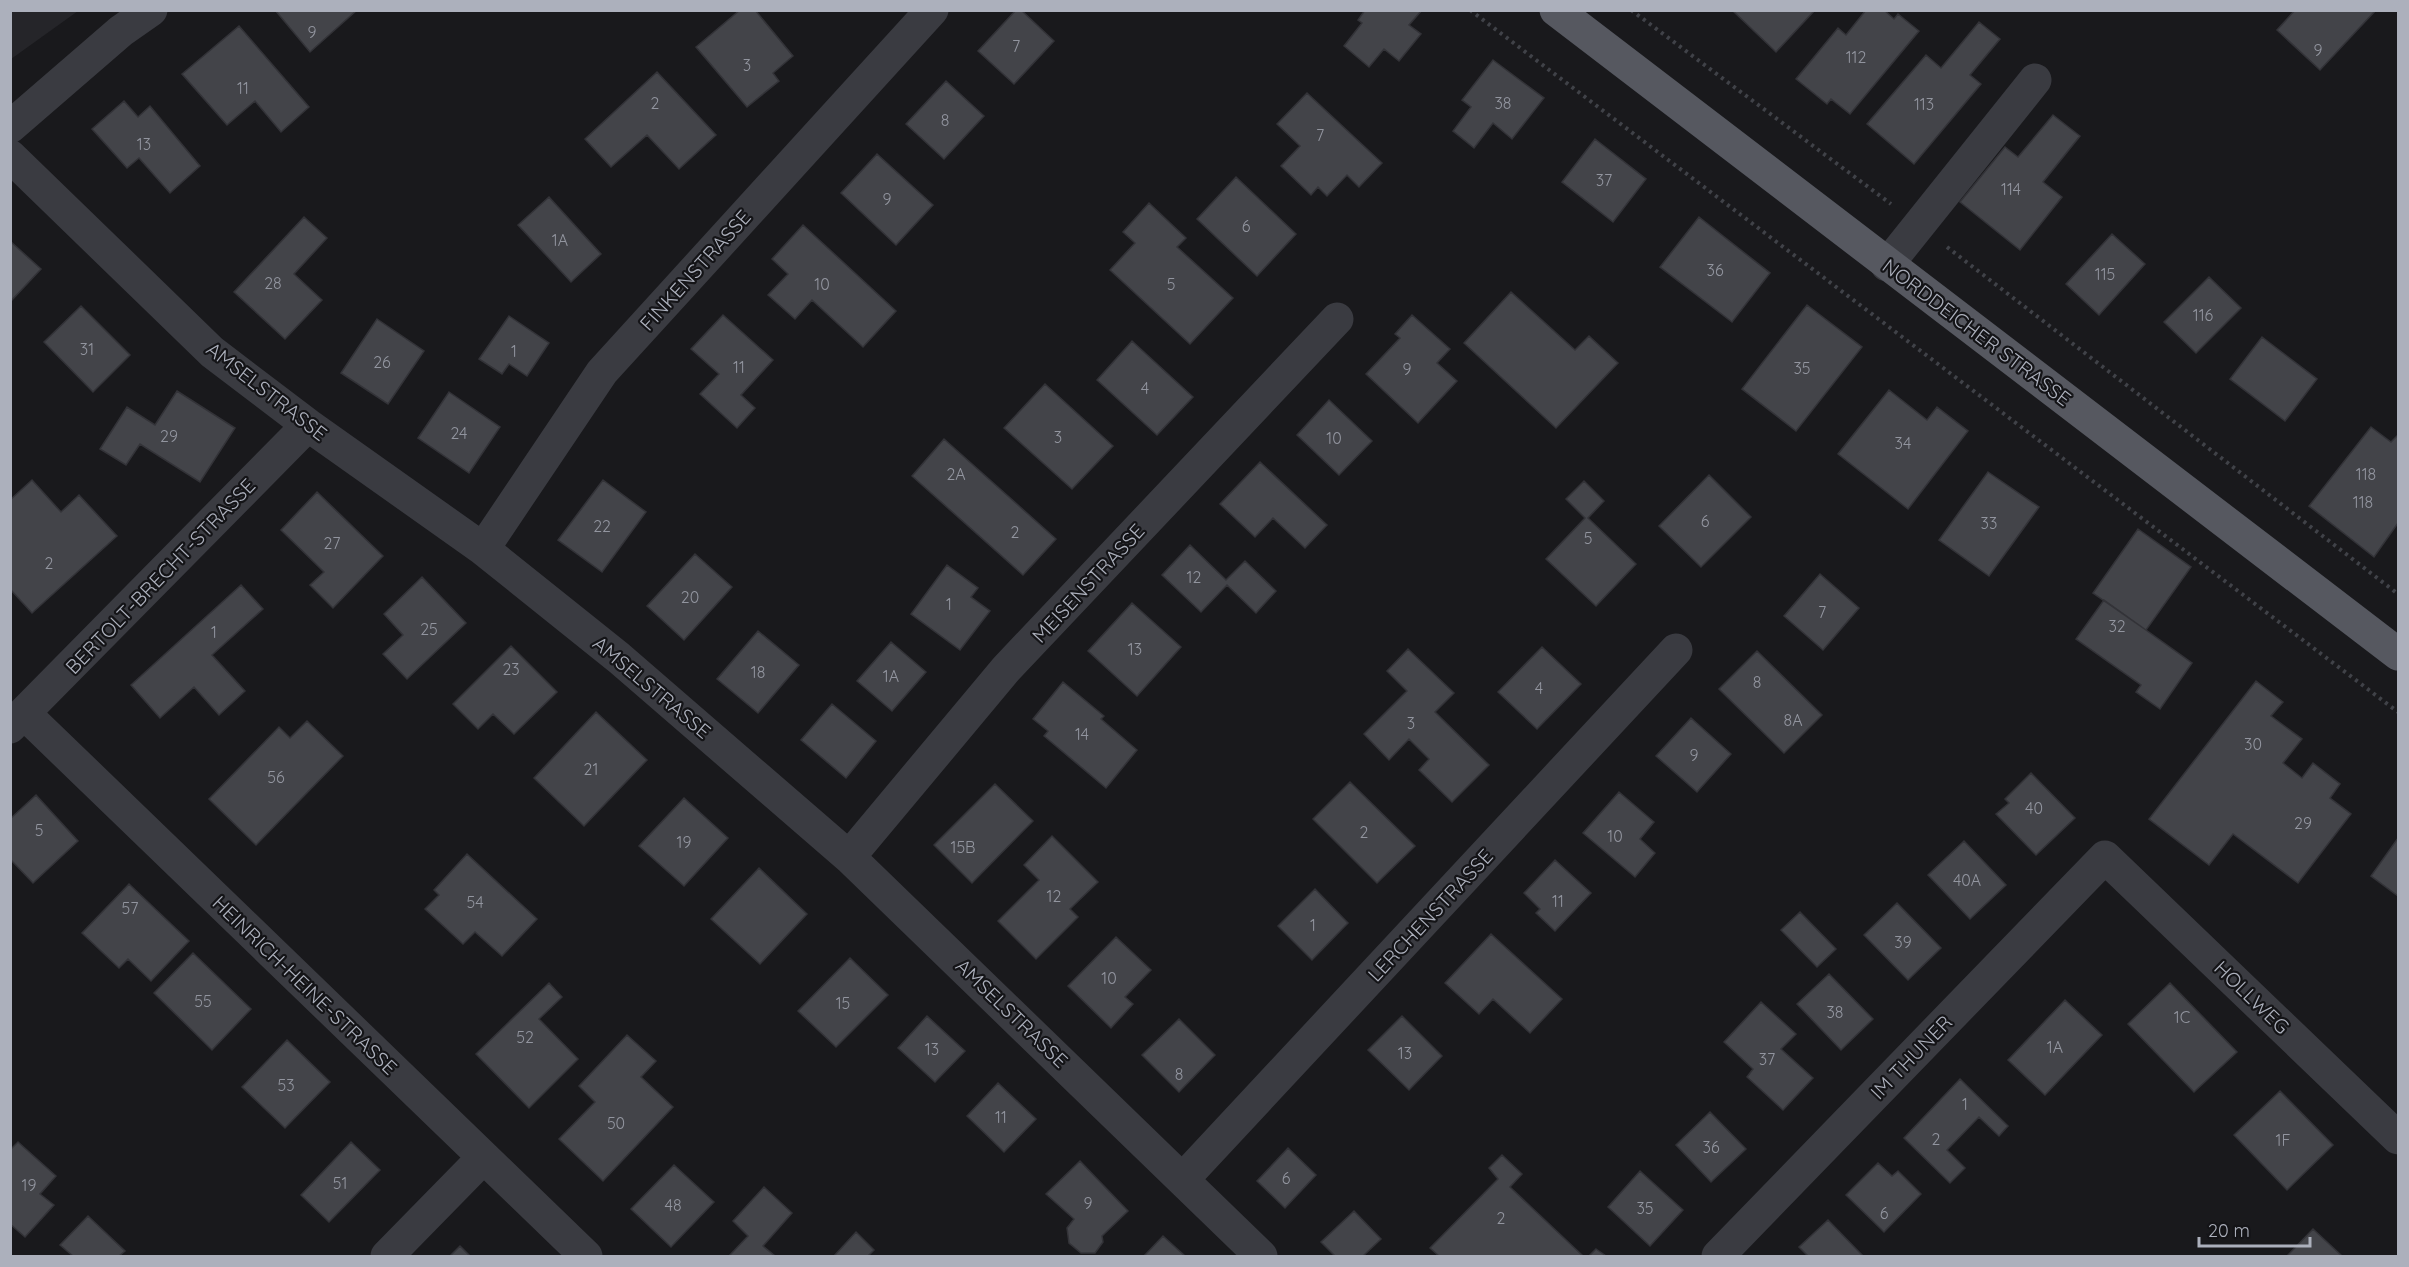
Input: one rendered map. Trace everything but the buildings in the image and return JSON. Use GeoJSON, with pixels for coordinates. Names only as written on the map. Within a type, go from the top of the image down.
{"type":"FeatureCollection","features":[{"type":"Feature","properties":{"kind":"main road","name":"NORDDEICHER STRASSE"},"geometry":{"type":"LineString","coordinates":[[1556,10],[2398,654]]}},
{"type":"Feature","properties":{"kind":"street"},"geometry":{"type":"LineString","coordinates":[[10,127],[113,21],[151,10]]}},
{"type":"Feature","properties":{"kind":"street","name":"FINKENSTRASSE"},"geometry":{"type":"LineString","coordinates":[[483,549],[602,372],[932,10]]}},
{"type":"Feature","properties":{"kind":"street"},"geometry":{"type":"LineString","coordinates":[[1887,265],[2035,80]]}},
{"type":"Feature","properties":{"kind":"street","name":"AMSELSTRASSE"},"geometry":{"type":"LineString","coordinates":[[10,156],[212,352],[483,549],[619,658],[849,857],[1261,1257]]}},
{"type":"Feature","properties":{"kind":"street","name":"MEISENSTRASSE"},"geometry":{"type":"LineString","coordinates":[[849,857],[1006,669],[1337,319]]}},
{"type":"Feature","properties":{"kind":"street","name":"BERTOLT-BRECHT-STRASSE"},"geometry":{"type":"LineString","coordinates":[[18,720],[308,424]]}},
{"type":"Feature","properties":{"kind":"street","name":"LERCHENSTRASSE"},"geometry":{"type":"LineString","coordinates":[[1183,1179],[1677,650]]}},
{"type":"Feature","properties":{"kind":"street","name":"HEINRICH-HEINE-STRASSE"},"geometry":{"type":"LineString","coordinates":[[18,720],[586,1257]]}},
{"type":"Feature","properties":{"kind":"street","name":"HOLLWEG"},"geometry":{"type":"LineString","coordinates":[[2105,857],[2398,1138]]}},
{"type":"Feature","properties":{"kind":"street","name":"IM THUNER"},"geometry":{"type":"LineString","coordinates":[[1718,1257],[2105,857]]}},
{"type":"Feature","properties":{"kind":"street"},"geometry":{"type":"LineString","coordinates":[[387,1257],[483,1158]]}},
{"type":"Feature","properties":{"kind":"path"},"geometry":{"type":"LineString","coordinates":[[1470,10],[2398,712]]}},
{"type":"Feature","properties":{"kind":"path"},"geometry":{"type":"LineString","coordinates":[[1631,10],[1919,225],[2398,594]]}},
{"type":"Feature","properties":{"kind":"shaded area"},"geometry":{"type":"Polygon","coordinates":[[[11,10],[78,10],[78,11],[11,59],[11,10]]]}}]}
